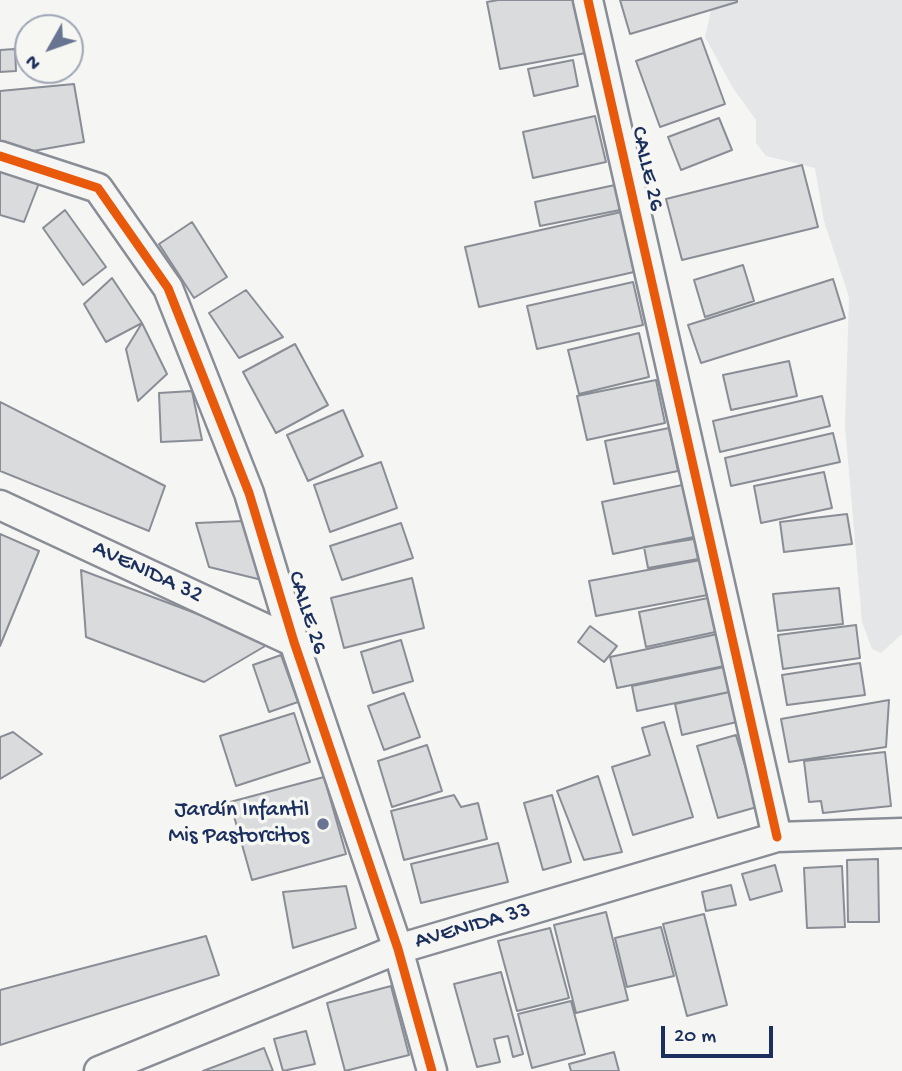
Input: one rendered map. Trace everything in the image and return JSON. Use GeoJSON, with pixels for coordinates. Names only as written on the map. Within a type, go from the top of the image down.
{"type":"FeatureCollection","features":[{"type":"Feature","properties":{"kind":"street","name":"CALLE 26"},"geometry":{"type":"LineString","coordinates":[[588,0],[778,837]]}},
{"type":"Feature","properties":{"kind":"street","name":"CALLE 26"},"geometry":{"type":"LineString","coordinates":[[0,156],[98,188],[168,288],[249,493],[294,642],[398,949],[432,1071]]}},
{"type":"Feature","properties":{"kind":"street","name":"AVENIDA 32"},"geometry":{"type":"LineString","coordinates":[[0,505],[294,642]]}},
{"type":"Feature","properties":{"kind":"street","name":"AVENIDA 33"},"geometry":{"type":"LineString","coordinates":[[99,1071],[398,949],[778,837],[902,833]]}},
{"type":"Feature","properties":{"kind":"shaded area"},"geometry":{"type":"Polygon","coordinates":[[[709,0],[902,0],[902,634],[881,653],[872,649],[862,622],[845,426],[849,297],[824,221],[815,168],[766,156],[756,143],[756,120],[733,88],[705,37],[711,10],[709,0]]]}},
{"type":"Feature","properties":{"kind":"building"},"geometry":{"type":"Polygon","coordinates":[[[576,0],[586,53],[500,69],[487,2],[576,0]]]}},
{"type":"Feature","properties":{"kind":"building"},"geometry":{"type":"Polygon","coordinates":[[[620,0],[737,0],[737,2],[630,34],[620,0]]]}},
{"type":"Feature","properties":{"kind":"building"},"geometry":{"type":"Polygon","coordinates":[[[701,38],[725,104],[660,127],[636,61],[701,38]]]}},
{"type":"Feature","properties":{"kind":"building"},"geometry":{"type":"Polygon","coordinates":[[[14,49],[14,71],[0,72],[0,50],[14,49]]]}},
{"type":"Feature","properties":{"kind":"building"},"geometry":{"type":"Polygon","coordinates":[[[573,60],[578,86],[534,96],[528,69],[573,60]]]}},
{"type":"Feature","properties":{"kind":"building"},"geometry":{"type":"Polygon","coordinates":[[[74,84],[84,142],[33,151],[0,151],[0,91],[74,84]]]}},
{"type":"Feature","properties":{"kind":"building"},"geometry":{"type":"Polygon","coordinates":[[[595,116],[606,162],[533,178],[523,132],[595,116]]]}},
{"type":"Feature","properties":{"kind":"building"},"geometry":{"type":"Polygon","coordinates":[[[719,118],[732,150],[681,170],[668,137],[719,118]]]}},
{"type":"Feature","properties":{"kind":"building"},"geometry":{"type":"Polygon","coordinates":[[[0,165],[41,178],[24,222],[0,215],[0,165]]]}},
{"type":"Feature","properties":{"kind":"building"},"geometry":{"type":"Polygon","coordinates":[[[802,165],[818,227],[682,260],[666,199],[802,165]]]}},
{"type":"Feature","properties":{"kind":"building"},"geometry":{"type":"Polygon","coordinates":[[[615,185],[620,210],[540,226],[535,202],[615,185]]]}},
{"type":"Feature","properties":{"kind":"building"},"geometry":{"type":"Polygon","coordinates":[[[65,210],[106,267],[83,285],[43,228],[65,210]]]}},
{"type":"Feature","properties":{"kind":"building"},"geometry":{"type":"Polygon","coordinates":[[[621,212],[634,272],[479,307],[465,247],[621,212]]]}},
{"type":"Feature","properties":{"kind":"building"},"geometry":{"type":"Polygon","coordinates":[[[192,222],[227,277],[194,298],[159,244],[192,222]]]}},
{"type":"Feature","properties":{"kind":"building"},"geometry":{"type":"Polygon","coordinates":[[[743,265],[754,301],[705,317],[694,280],[743,265]]]}},
{"type":"Feature","properties":{"kind":"building"},"geometry":{"type":"Polygon","coordinates":[[[112,278],[142,323],[106,342],[84,304],[112,278]]]}},
{"type":"Feature","properties":{"kind":"building"},"geometry":{"type":"Polygon","coordinates":[[[833,279],[845,318],[701,363],[688,325],[833,279]]]}},
{"type":"Feature","properties":{"kind":"building"},"geometry":{"type":"Polygon","coordinates":[[[633,282],[643,325],[537,349],[527,306],[633,282]]]}},
{"type":"Feature","properties":{"kind":"building"},"geometry":{"type":"Polygon","coordinates":[[[246,290],[283,337],[239,358],[209,313],[246,290]]]}},
{"type":"Feature","properties":{"kind":"building"},"geometry":{"type":"Polygon","coordinates":[[[142,323],[167,374],[138,401],[126,349],[142,323]]]}},
{"type":"Feature","properties":{"kind":"building"},"geometry":{"type":"Polygon","coordinates":[[[639,333],[649,377],[579,394],[568,350],[639,333]]]}},
{"type":"Feature","properties":{"kind":"building"},"geometry":{"type":"Polygon","coordinates":[[[295,344],[328,405],[276,433],[243,372],[295,344]]]}},
{"type":"Feature","properties":{"kind":"building"},"geometry":{"type":"Polygon","coordinates":[[[789,361],[797,396],[731,410],[723,375],[789,361]]]}},
{"type":"Feature","properties":{"kind":"building"},"geometry":{"type":"Polygon","coordinates":[[[656,380],[665,423],[587,440],[577,396],[656,380]]]}},
{"type":"Feature","properties":{"kind":"building"},"geometry":{"type":"Polygon","coordinates":[[[192,391],[202,440],[161,442],[159,393],[192,391]]]}},
{"type":"Feature","properties":{"kind":"building"},"geometry":{"type":"Polygon","coordinates":[[[822,396],[830,426],[720,452],[713,421],[822,396]]]}},
{"type":"Feature","properties":{"kind":"building"},"geometry":{"type":"Polygon","coordinates":[[[0,402],[165,486],[149,531],[0,471],[0,402]]]}},
{"type":"Feature","properties":{"kind":"building"},"geometry":{"type":"Polygon","coordinates":[[[343,410],[363,456],[308,481],[287,435],[343,410]]]}},
{"type":"Feature","properties":{"kind":"building"},"geometry":{"type":"Polygon","coordinates":[[[669,428],[678,471],[614,484],[605,441],[669,428]]]}},
{"type":"Feature","properties":{"kind":"building"},"geometry":{"type":"Polygon","coordinates":[[[833,433],[840,462],[731,486],[725,458],[833,433]]]}},
{"type":"Feature","properties":{"kind":"building"},"geometry":{"type":"Polygon","coordinates":[[[381,462],[397,508],[330,532],[314,485],[381,462]]]}},
{"type":"Feature","properties":{"kind":"building"},"geometry":{"type":"Polygon","coordinates":[[[824,472],[832,508],[761,523],[754,486],[824,472]]]}},
{"type":"Feature","properties":{"kind":"building"},"geometry":{"type":"Polygon","coordinates":[[[687,484],[698,536],[613,554],[602,502],[687,484]]]}},
{"type":"Feature","properties":{"kind":"building"},"geometry":{"type":"Polygon","coordinates":[[[847,514],[852,544],[784,552],[780,522],[847,514]]]}},
{"type":"Feature","properties":{"kind":"building"},"geometry":{"type":"Polygon","coordinates":[[[244,521],[262,580],[209,567],[196,523],[244,521]]]}},
{"type":"Feature","properties":{"kind":"building"},"geometry":{"type":"Polygon","coordinates":[[[401,523],[413,558],[342,580],[330,546],[401,523]]]}},
{"type":"Feature","properties":{"kind":"building"},"geometry":{"type":"Polygon","coordinates":[[[0,534],[39,551],[0,646],[0,534]]]}},
{"type":"Feature","properties":{"kind":"building"},"geometry":{"type":"Polygon","coordinates":[[[694,539],[698,559],[648,568],[644,547],[694,539]]]}},
{"type":"Feature","properties":{"kind":"building"},"geometry":{"type":"Polygon","coordinates":[[[706,559],[713,594],[596,616],[589,581],[706,559]]]}},
{"type":"Feature","properties":{"kind":"building"},"geometry":{"type":"Polygon","coordinates":[[[81,570],[272,642],[204,682],[86,637],[81,570]]]}},
{"type":"Feature","properties":{"kind":"building"},"geometry":{"type":"Polygon","coordinates":[[[412,578],[424,628],[344,648],[331,598],[412,578]]]}},
{"type":"Feature","properties":{"kind":"building"},"geometry":{"type":"Polygon","coordinates":[[[839,588],[843,624],[778,631],[773,594],[839,588]]]}},
{"type":"Feature","properties":{"kind":"building"},"geometry":{"type":"Polygon","coordinates":[[[713,597],[720,631],[646,647],[639,612],[713,597]]]}},
{"type":"Feature","properties":{"kind":"building"},"geometry":{"type":"Polygon","coordinates":[[[856,625],[860,658],[783,669],[778,635],[856,625]]]}},
{"type":"Feature","properties":{"kind":"building"},"geometry":{"type":"Polygon","coordinates":[[[590,626],[617,646],[604,662],[578,642],[590,626]]]}},
{"type":"Feature","properties":{"kind":"building"},"geometry":{"type":"Polygon","coordinates":[[[722,633],[729,665],[617,688],[610,657],[722,633]]]}},
{"type":"Feature","properties":{"kind":"building"},"geometry":{"type":"Polygon","coordinates":[[[401,640],[413,681],[373,693],[361,652],[401,640]]]}},
{"type":"Feature","properties":{"kind":"building"},"geometry":{"type":"Polygon","coordinates":[[[281,655],[298,702],[269,712],[253,665],[281,655]]]}},
{"type":"Feature","properties":{"kind":"building"},"geometry":{"type":"Polygon","coordinates":[[[860,663],[865,695],[787,705],[782,675],[860,663]]]}},
{"type":"Feature","properties":{"kind":"building"},"geometry":{"type":"Polygon","coordinates":[[[729,666],[734,691],[637,711],[632,686],[729,666]]]}},
{"type":"Feature","properties":{"kind":"building"},"geometry":{"type":"Polygon","coordinates":[[[734,691],[741,721],[682,735],[675,704],[734,691]]]}},
{"type":"Feature","properties":{"kind":"building"},"geometry":{"type":"Polygon","coordinates":[[[404,693],[420,737],[384,750],[368,706],[404,693]]]}},
{"type":"Feature","properties":{"kind":"building"},"geometry":{"type":"Polygon","coordinates":[[[889,700],[886,747],[789,762],[781,719],[889,700]]]}},
{"type":"Feature","properties":{"kind":"building"},"geometry":{"type":"Polygon","coordinates":[[[294,713],[310,762],[236,786],[220,736],[294,713]]]}},
{"type":"Feature","properties":{"kind":"building"},"geometry":{"type":"Polygon","coordinates":[[[664,722],[693,817],[633,835],[612,767],[650,755],[642,728],[664,722]]]}},
{"type":"Feature","properties":{"kind":"building"},"geometry":{"type":"Polygon","coordinates":[[[13,732],[42,754],[0,779],[0,737],[13,732]]]}},
{"type":"Feature","properties":{"kind":"building"},"geometry":{"type":"Polygon","coordinates":[[[736,735],[757,807],[718,818],[697,746],[736,735]]]}},
{"type":"Feature","properties":{"kind":"building"},"geometry":{"type":"Polygon","coordinates":[[[427,745],[442,791],[392,807],[378,761],[427,745]]]}},
{"type":"Feature","properties":{"kind":"building"},"geometry":{"type":"Polygon","coordinates":[[[885,752],[891,806],[823,813],[821,801],[809,802],[804,761],[885,752]]]}},
{"type":"Feature","properties":{"kind":"building"},"geometry":{"type":"Polygon","coordinates":[[[598,776],[622,852],[584,860],[557,791],[598,776]]]}},
{"type":"Feature","properties":{"kind":"building"},"geometry":{"type":"Polygon","coordinates":[[[324,777],[346,854],[252,880],[230,802],[324,777]]]}},
{"type":"Feature","properties":{"kind":"building"},"geometry":{"type":"Polygon","coordinates":[[[454,795],[461,807],[478,803],[487,839],[404,860],[391,811],[454,795]]]}},
{"type":"Feature","properties":{"kind":"building"},"geometry":{"type":"Polygon","coordinates":[[[552,795],[571,862],[543,870],[524,803],[552,795]]]}},
{"type":"Feature","properties":{"kind":"building"},"geometry":{"type":"Polygon","coordinates":[[[498,843],[508,882],[421,903],[411,864],[498,843]]]}},
{"type":"Feature","properties":{"kind":"building"},"geometry":{"type":"Polygon","coordinates":[[[878,859],[879,922],[848,922],[847,860],[878,859]]]}},
{"type":"Feature","properties":{"kind":"building"},"geometry":{"type":"Polygon","coordinates":[[[775,865],[782,891],[750,900],[742,874],[775,865]]]}},
{"type":"Feature","properties":{"kind":"building"},"geometry":{"type":"Polygon","coordinates":[[[842,866],[845,927],[807,928],[804,868],[842,866]]]}},
{"type":"Feature","properties":{"kind":"building"},"geometry":{"type":"Polygon","coordinates":[[[731,885],[736,905],[706,911],[702,892],[731,885]]]}},
{"type":"Feature","properties":{"kind":"building"},"geometry":{"type":"Polygon","coordinates":[[[346,886],[356,928],[293,948],[283,892],[346,886]]]}},
{"type":"Feature","properties":{"kind":"building"},"geometry":{"type":"Polygon","coordinates":[[[606,912],[628,1000],[576,1013],[554,925],[606,912]]]}},
{"type":"Feature","properties":{"kind":"building"},"geometry":{"type":"Polygon","coordinates":[[[704,914],[727,1005],[687,1016],[663,924],[704,914]]]}},
{"type":"Feature","properties":{"kind":"building"},"geometry":{"type":"Polygon","coordinates":[[[661,927],[674,976],[627,987],[615,938],[661,927]]]}},
{"type":"Feature","properties":{"kind":"building"},"geometry":{"type":"Polygon","coordinates":[[[550,928],[569,998],[517,1011],[498,941],[550,928]]]}},
{"type":"Feature","properties":{"kind":"building"},"geometry":{"type":"Polygon","coordinates":[[[206,936],[219,975],[0,1045],[0,990],[206,936]]]}},
{"type":"Feature","properties":{"kind":"building"},"geometry":{"type":"Polygon","coordinates":[[[501,972],[523,1054],[513,1057],[508,1036],[494,1039],[500,1062],[477,1067],[454,984],[501,972]]]}},
{"type":"Feature","properties":{"kind":"building"},"geometry":{"type":"Polygon","coordinates":[[[391,986],[409,1055],[345,1071],[327,1003],[391,986]]]}},
{"type":"Feature","properties":{"kind":"building"},"geometry":{"type":"Polygon","coordinates":[[[571,1001],[585,1054],[532,1068],[518,1014],[571,1001]]]}},
{"type":"Feature","properties":{"kind":"building"},"geometry":{"type":"Polygon","coordinates":[[[306,1031],[315,1064],[283,1071],[274,1039],[306,1031]]]}},
{"type":"Feature","properties":{"kind":"building"},"geometry":{"type":"Polygon","coordinates":[[[264,1048],[273,1071],[203,1071],[264,1048]]]}},
{"type":"Feature","properties":{"kind":"building"},"geometry":{"type":"Polygon","coordinates":[[[614,1052],[619,1071],[571,1071],[569,1064],[614,1052]]]}},
{"type":"Feature","properties":{"kind":"cycle path"},"geometry":{"type":"LineString","coordinates":[[588,0],[777,837]]}},
{"type":"Feature","properties":{"kind":"cycle path"},"geometry":{"type":"LineString","coordinates":[[0,156],[98,188],[168,288],[249,493],[294,642],[398,949],[432,1071]]}},
{"type":"Feature","properties":{"kind":"place","name":"Jardín Infantil Mis Pastorcitos"},"geometry":{"type":"Point","coordinates":[323,824]}}]}
